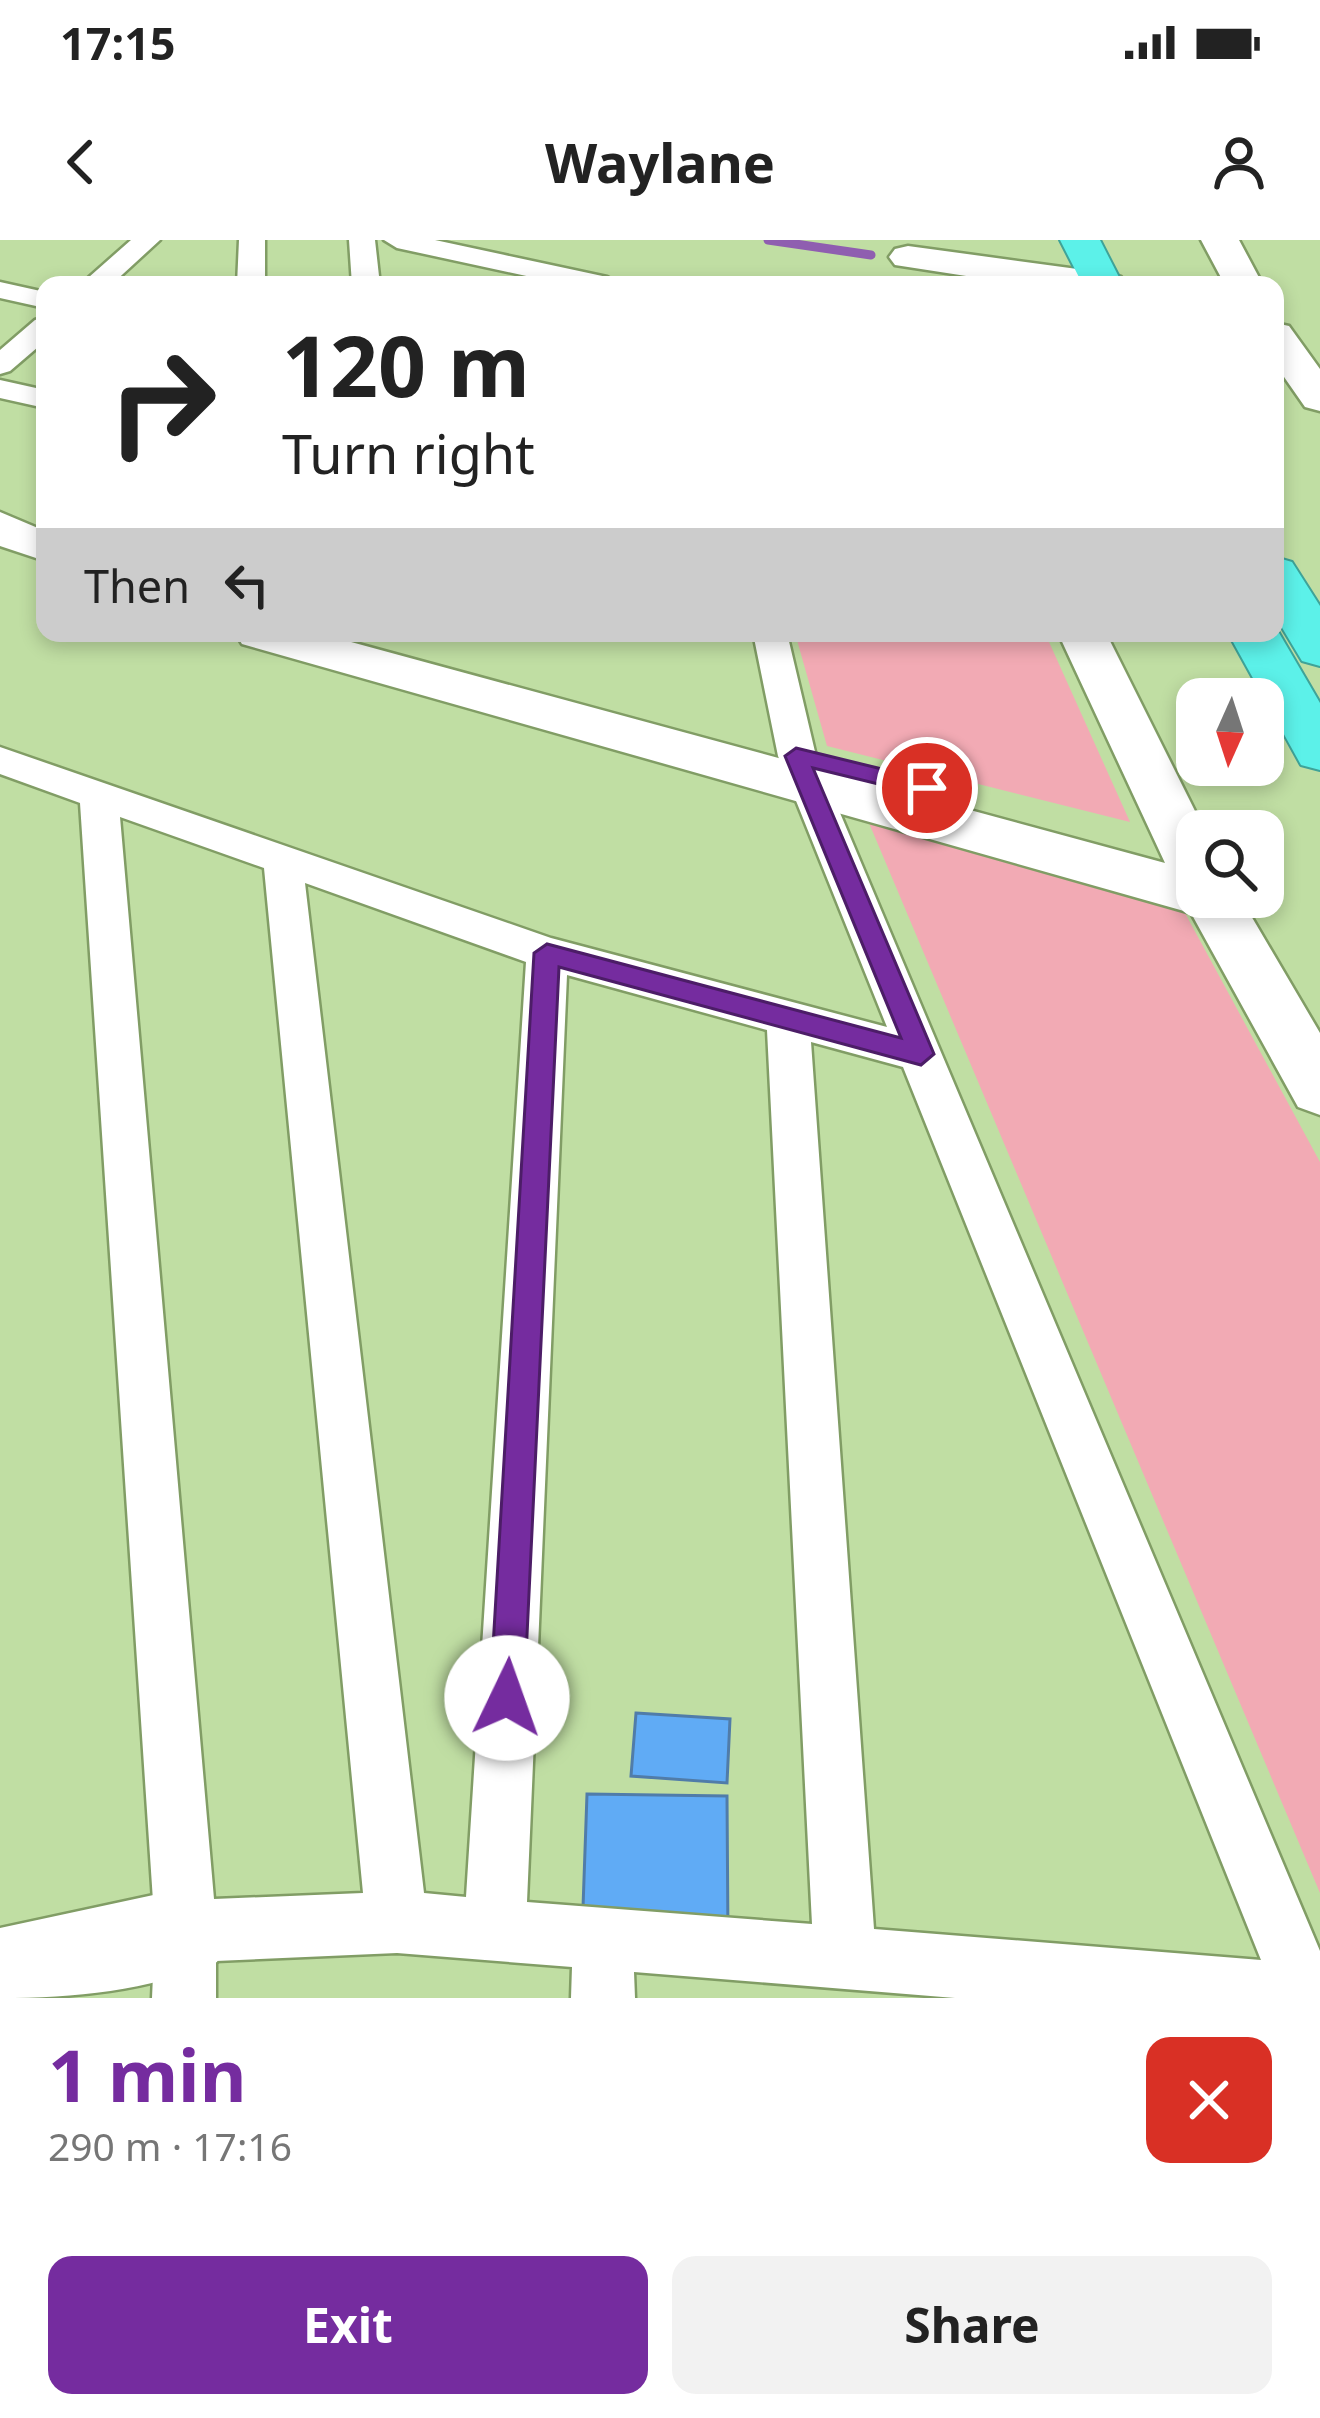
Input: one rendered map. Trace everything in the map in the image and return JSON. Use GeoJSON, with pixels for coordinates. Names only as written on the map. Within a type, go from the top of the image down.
{"type":"FeatureCollection","features":[{"type":"Feature","properties":{"kind":"highway"},"geometry":{"type":"LineString","coordinates":[[1036,240],[1054,276]]}},
{"type":"Feature","properties":{"kind":"highway"},"geometry":{"type":"LineString","coordinates":[[1080,240],[1099,276]]}},
{"type":"Feature","properties":{"kind":"highway"},"geometry":{"type":"LineString","coordinates":[[1284,589],[1320,649]]}},
{"type":"Feature","properties":{"kind":"highway"},"geometry":{"type":"LineString","coordinates":[[1259,642],[1320,751]]}},
{"type":"Feature","properties":{"kind":"street"},"geometry":{"type":"LineString","coordinates":[[120,273],[147,240]]}},
{"type":"Feature","properties":{"kind":"street"},"geometry":{"type":"LineString","coordinates":[[251,276],[252,240]]}},
{"type":"Feature","properties":{"kind":"street"},"geometry":{"type":"LineString","coordinates":[[362,240],[366,276]]}},
{"type":"Feature","properties":{"kind":"street"},"geometry":{"type":"LineString","coordinates":[[397,240],[508,274]]}},
{"type":"Feature","properties":{"kind":"street"},"geometry":{"type":"LineString","coordinates":[[1220,240],[1239,276]]}},
{"type":"Feature","properties":{"kind":"street"},"geometry":{"type":"LineString","coordinates":[[910,261],[1020,276]]}},
{"type":"Feature","properties":{"kind":"street"},"geometry":{"type":"LineString","coordinates":[[0,290],[36,298]]}},
{"type":"Feature","properties":{"kind":"street"},"geometry":{"type":"LineString","coordinates":[[0,365],[36,334]]}},
{"type":"Feature","properties":{"kind":"street"},"geometry":{"type":"LineString","coordinates":[[1284,348],[1320,398]]}},
{"type":"Feature","properties":{"kind":"street"},"geometry":{"type":"LineString","coordinates":[[0,389],[36,397]]}},
{"type":"Feature","properties":{"kind":"street"},"geometry":{"type":"LineString","coordinates":[[0,526],[36,543]]}},
{"type":"Feature","properties":{"kind":"street"},"geometry":{"type":"LineString","coordinates":[[0,560],[36,570]]}},
{"type":"Feature","properties":{"kind":"street"},"geometry":{"type":"LineString","coordinates":[[294,642],[803,772],[1176,875]]}},
{"type":"Feature","properties":{"kind":"street"},"geometry":{"type":"LineString","coordinates":[[386,642],[803,772]]}},
{"type":"Feature","properties":{"kind":"street"},"geometry":{"type":"LineString","coordinates":[[0,1972],[185,1965],[397,1922],[494,1930],[603,1969],[861,1972],[1307,1996],[803,772],[772,642]]}},
{"type":"Feature","properties":{"kind":"street"},"geometry":{"type":"LineString","coordinates":[[1086,642],[1176,830]]}},
{"type":"Feature","properties":{"kind":"street"},"geometry":{"type":"LineString","coordinates":[[0,760],[547,953],[921,1054]]}},
{"type":"Feature","properties":{"kind":"street"},"geometry":{"type":"LineString","coordinates":[[99,794],[185,1965]]}},
{"type":"Feature","properties":{"kind":"street"},"geometry":{"type":"LineString","coordinates":[[283,862],[397,1922]]}},
{"type":"Feature","properties":{"kind":"street"},"geometry":{"type":"LineString","coordinates":[[1222,918],[1320,1089]]}},
{"type":"Feature","properties":{"kind":"street"},"geometry":{"type":"LineString","coordinates":[[494,1930],[547,953]]}},
{"type":"Feature","properties":{"kind":"street"},"geometry":{"type":"LineString","coordinates":[[788,1019],[861,1972]]}},
{"type":"Feature","properties":{"kind":"shaded area"},"geometry":{"type":"Polygon","coordinates":[[[798,642],[1049,642],[1130,822],[827,746],[798,642]]]}},
{"type":"Feature","properties":{"kind":"shaded area"},"geometry":{"type":"Polygon","coordinates":[[[869,823],[1176,910],[1176,918],[1188,918],[1320,1162],[1320,1893],[869,823]]]}},
{"type":"Feature","properties":{"kind":"building"},"geometry":{"type":"Polygon","coordinates":[[[636,1713],[730,1719],[727,1783],[631,1776],[636,1713]]]}},
{"type":"Feature","properties":{"kind":"building"},"geometry":{"type":"Polygon","coordinates":[[[587,1794],[727,1796],[728,1939],[582,1936],[587,1794]]]}},
{"type":"Feature","properties":{"kind":"waterway"},"geometry":{"type":"LineString","coordinates":[[768,240],[871,255]]}},
{"type":"Feature","properties":{"kind":"route"},"geometry":{"type":"LineString","coordinates":[[507,1698],[547,953],[921,1054],[796,756],[927,788]]}}]}
